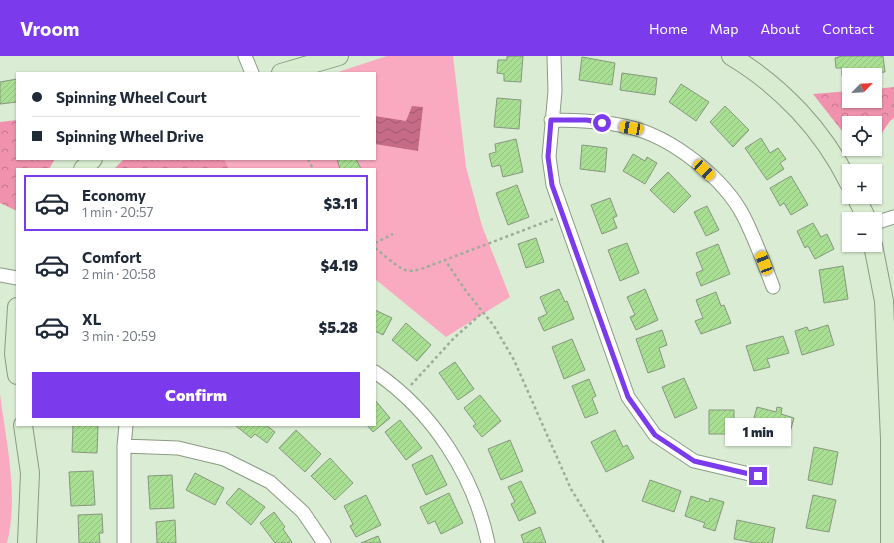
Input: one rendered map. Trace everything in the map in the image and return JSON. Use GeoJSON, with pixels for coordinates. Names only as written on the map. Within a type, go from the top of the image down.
{"type":"FeatureCollection","features":[{"type":"Feature","properties":{"kind":"street"},"geometry":{"type":"LineString","coordinates":[[245,56],[252,72]]}},
{"type":"Feature","properties":{"kind":"street"},"geometry":{"type":"LineString","coordinates":[[284,72],[339,56]]}},
{"type":"Feature","properties":{"kind":"street"},"geometry":{"type":"LineString","coordinates":[[554,56],[555,91],[548,157],[552,185],[628,397],[655,435],[694,461],[758,476]]}},
{"type":"Feature","properties":{"kind":"street"},"geometry":{"type":"LineString","coordinates":[[731,56],[773,85],[819,132],[842,168]]}},
{"type":"Feature","properties":{"kind":"street"},"geometry":{"type":"LineString","coordinates":[[551,120],[587,120],[631,128],[666,142],[695,161],[723,187],[743,216],[773,287]]}},
{"type":"Feature","properties":{"kind":"street"},"geometry":{"type":"LineString","coordinates":[[84,168],[92,160]]}},
{"type":"Feature","properties":{"kind":"street"},"geometry":{"type":"LineString","coordinates":[[882,221],[894,217]]}},
{"type":"Feature","properties":{"kind":"street"},"geometry":{"type":"LineString","coordinates":[[874,252],[884,301],[892,439],[890,543]]}},
{"type":"Feature","properties":{"kind":"street"},"geometry":{"type":"LineString","coordinates":[[0,274],[16,278]]}},
{"type":"Feature","properties":{"kind":"street"},"geometry":{"type":"LineString","coordinates":[[16,323],[14,354],[16,368]]}},
{"type":"Feature","properties":{"kind":"street"},"geometry":{"type":"LineString","coordinates":[[376,373],[394,385],[435,428],[466,478],[486,531],[488,543]]}},
{"type":"Feature","properties":{"kind":"street"},"geometry":{"type":"LineString","coordinates":[[23,426],[30,473],[28,543]]}},
{"type":"Feature","properties":{"kind":"street"},"geometry":{"type":"LineString","coordinates":[[124,543],[124,446],[126,426]]}},
{"type":"Feature","properties":{"kind":"street"},"geometry":{"type":"LineString","coordinates":[[124,446],[178,448],[224,458],[270,482],[303,512],[324,543]]}},
{"type":"Feature","properties":{"kind":"path"},"geometry":{"type":"LineString","coordinates":[[376,249],[403,271],[409,273],[564,215]]}},
{"type":"Feature","properties":{"kind":"path"},"geometry":{"type":"LineString","coordinates":[[376,242],[393,234]]}},
{"type":"Feature","properties":{"kind":"path"},"geometry":{"type":"LineString","coordinates":[[445,260],[482,313],[494,326],[514,360],[571,489],[604,543]]}},
{"type":"Feature","properties":{"kind":"path"},"geometry":{"type":"LineString","coordinates":[[403,394],[454,338],[482,313]]}},
{"type":"Feature","properties":{"kind":"green space"},"geometry":{"type":"Polygon","coordinates":[[[894,87],[894,118],[890,121],[882,133],[882,116],[842,116],[842,131],[813,94],[842,92],[842,108],[882,108],[882,88],[894,87]]]}},
{"type":"Feature","properties":{"kind":"green space"},"geometry":{"type":"Polygon","coordinates":[[[16,120],[16,160],[54,160],[50,168],[16,168],[16,211],[0,203],[0,122],[16,120]]]}},
{"type":"Feature","properties":{"kind":"green space"},"geometry":{"type":"Polygon","coordinates":[[[123,160],[247,160],[248,168],[115,168],[123,160]]]}},
{"type":"Feature","properties":{"kind":"shaded area"},"geometry":{"type":"Polygon","coordinates":[[[387,56],[453,56],[466,167],[482,226],[510,297],[446,337],[376,280],[376,168],[228,168],[224,160],[376,160],[376,72],[338,72],[387,56]]]}},
{"type":"Feature","properties":{"kind":"shaded area"},"geometry":{"type":"Polygon","coordinates":[[[0,394],[12,487],[12,506],[7,543],[0,543],[0,394]]]}},
{"type":"Feature","properties":{"kind":"water"},"geometry":{"type":"Polygon","coordinates":[[[412,106],[423,107],[418,151],[376,144],[376,116],[406,121],[412,106]]]}},
{"type":"Feature","properties":{"kind":"building"},"geometry":{"type":"Polygon","coordinates":[[[507,56],[523,56],[521,82],[504,81],[504,74],[497,73],[498,60],[507,60],[507,56]]]}},
{"type":"Feature","properties":{"kind":"building"},"geometry":{"type":"Polygon","coordinates":[[[842,56],[883,56],[885,72],[882,72],[882,68],[836,68],[835,58],[842,56]]]}},
{"type":"Feature","properties":{"kind":"building"},"geometry":{"type":"Polygon","coordinates":[[[582,57],[615,63],[612,85],[579,80],[582,57]]]}},
{"type":"Feature","properties":{"kind":"building"},"geometry":{"type":"Polygon","coordinates":[[[622,73],[657,78],[655,95],[620,90],[622,73]]]}},
{"type":"Feature","properties":{"kind":"building"},"geometry":{"type":"Polygon","coordinates":[[[16,79],[16,102],[0,104],[0,82],[16,79]]]}},
{"type":"Feature","properties":{"kind":"building"},"geometry":{"type":"Polygon","coordinates":[[[681,84],[709,102],[696,121],[669,102],[681,84]]]}},
{"type":"Feature","properties":{"kind":"building"},"geometry":{"type":"Polygon","coordinates":[[[497,98],[521,100],[519,129],[494,127],[497,98]]]}},
{"type":"Feature","properties":{"kind":"building"},"geometry":{"type":"Polygon","coordinates":[[[725,106],[749,130],[733,147],[710,122],[725,106]]]}},
{"type":"Feature","properties":{"kind":"building"},"geometry":{"type":"Polygon","coordinates":[[[761,138],[770,153],[778,148],[786,159],[780,163],[784,169],[767,180],[745,148],[761,138]]]}},
{"type":"Feature","properties":{"kind":"building"},"geometry":{"type":"Polygon","coordinates":[[[516,139],[523,172],[503,177],[500,165],[492,167],[489,154],[496,152],[495,144],[516,139]]]}},
{"type":"Feature","properties":{"kind":"building"},"geometry":{"type":"Polygon","coordinates":[[[582,145],[607,148],[605,172],[580,169],[582,145]]]}},
{"type":"Feature","properties":{"kind":"building"},"geometry":{"type":"Polygon","coordinates":[[[633,154],[645,161],[647,157],[657,163],[645,184],[623,171],[633,154]]]}},
{"type":"Feature","properties":{"kind":"building"},"geometry":{"type":"Polygon","coordinates":[[[337,160],[356,160],[360,168],[340,168],[337,160]]]}},
{"type":"Feature","properties":{"kind":"building"},"geometry":{"type":"Polygon","coordinates":[[[668,172],[691,196],[674,213],[650,190],[668,172]]]}},
{"type":"Feature","properties":{"kind":"building"},"geometry":{"type":"Polygon","coordinates":[[[791,176],[808,205],[791,215],[784,203],[780,206],[770,188],[791,176]]]}},
{"type":"Feature","properties":{"kind":"building"},"geometry":{"type":"Polygon","coordinates":[[[517,185],[529,217],[508,225],[496,193],[517,185]]]}},
{"type":"Feature","properties":{"kind":"building"},"geometry":{"type":"Polygon","coordinates":[[[610,198],[617,216],[613,218],[617,228],[602,234],[591,205],[610,198]]]}},
{"type":"Feature","properties":{"kind":"building"},"geometry":{"type":"Polygon","coordinates":[[[707,206],[719,230],[706,236],[694,212],[707,206]]]}},
{"type":"Feature","properties":{"kind":"building"},"geometry":{"type":"Polygon","coordinates":[[[813,223],[821,237],[827,234],[834,249],[815,259],[808,246],[805,248],[797,231],[813,223]]]}},
{"type":"Feature","properties":{"kind":"building"},"geometry":{"type":"Polygon","coordinates":[[[536,238],[544,262],[526,268],[518,244],[536,238]]]}},
{"type":"Feature","properties":{"kind":"building"},"geometry":{"type":"Polygon","coordinates":[[[627,243],[639,273],[620,281],[608,250],[627,243]]]}},
{"type":"Feature","properties":{"kind":"building"},"geometry":{"type":"Polygon","coordinates":[[[718,244],[730,274],[701,286],[696,273],[703,270],[696,253],[718,244]]]}},
{"type":"Feature","properties":{"kind":"building"},"geometry":{"type":"Polygon","coordinates":[[[843,266],[848,299],[824,303],[819,270],[843,266]]]}},
{"type":"Feature","properties":{"kind":"building"},"geometry":{"type":"Polygon","coordinates":[[[559,289],[565,302],[567,301],[574,319],[544,331],[538,318],[547,314],[540,297],[559,289]]]}},
{"type":"Feature","properties":{"kind":"building"},"geometry":{"type":"Polygon","coordinates":[[[645,289],[658,320],[636,330],[630,317],[635,315],[627,297],[645,289]]]}},
{"type":"Feature","properties":{"kind":"building"},"geometry":{"type":"Polygon","coordinates":[[[716,292],[721,306],[724,305],[731,323],[701,334],[695,321],[703,318],[696,300],[716,292]]]}},
{"type":"Feature","properties":{"kind":"building"},"geometry":{"type":"Polygon","coordinates":[[[376,310],[392,318],[383,335],[376,332],[376,310]]]}},
{"type":"Feature","properties":{"kind":"building"},"geometry":{"type":"Polygon","coordinates":[[[406,323],[431,345],[417,361],[392,340],[406,323]]]}},
{"type":"Feature","properties":{"kind":"building"},"geometry":{"type":"Polygon","coordinates":[[[828,325],[834,345],[802,355],[795,331],[807,327],[809,331],[828,325]]]}},
{"type":"Feature","properties":{"kind":"building"},"geometry":{"type":"Polygon","coordinates":[[[662,330],[667,345],[659,348],[665,367],[648,373],[636,339],[662,330]]]}},
{"type":"Feature","properties":{"kind":"building"},"geometry":{"type":"Polygon","coordinates":[[[783,336],[789,353],[767,359],[770,367],[754,371],[746,346],[783,336]]]}},
{"type":"Feature","properties":{"kind":"building"},"geometry":{"type":"Polygon","coordinates":[[[572,339],[585,370],[564,379],[552,347],[572,339]]]}},
{"type":"Feature","properties":{"kind":"building"},"geometry":{"type":"Polygon","coordinates":[[[455,362],[474,389],[458,400],[439,373],[455,362]]]}},
{"type":"Feature","properties":{"kind":"building"},"geometry":{"type":"Polygon","coordinates":[[[684,378],[697,408],[675,418],[662,387],[684,378]]]}},
{"type":"Feature","properties":{"kind":"building"},"geometry":{"type":"Polygon","coordinates":[[[589,379],[596,396],[592,398],[598,413],[585,418],[572,386],[589,379]]]}},
{"type":"Feature","properties":{"kind":"building"},"geometry":{"type":"Polygon","coordinates":[[[480,395],[501,421],[482,437],[473,426],[476,424],[464,408],[480,395]]]}},
{"type":"Feature","properties":{"kind":"building"},"geometry":{"type":"Polygon","coordinates":[[[376,401],[390,418],[373,432],[368,426],[376,426],[376,401]]]}},
{"type":"Feature","properties":{"kind":"building"},"geometry":{"type":"Polygon","coordinates":[[[757,407],[776,412],[777,407],[782,408],[781,414],[794,418],[789,436],[752,425],[757,407]]]}},
{"type":"Feature","properties":{"kind":"building"},"geometry":{"type":"Polygon","coordinates":[[[709,410],[734,410],[734,434],[709,434],[709,410]]]}},
{"type":"Feature","properties":{"kind":"building"},"geometry":{"type":"Polygon","coordinates":[[[400,420],[422,448],[406,460],[385,432],[400,420]]]}},
{"type":"Feature","properties":{"kind":"building"},"geometry":{"type":"Polygon","coordinates":[[[73,426],[98,426],[97,453],[72,452],[73,426]]]}},
{"type":"Feature","properties":{"kind":"building"},"geometry":{"type":"Polygon","coordinates":[[[236,426],[267,426],[275,432],[267,443],[255,434],[251,438],[236,426]]]}},
{"type":"Feature","properties":{"kind":"building"},"geometry":{"type":"Polygon","coordinates":[[[296,430],[321,454],[305,472],[279,448],[296,430]]]}},
{"type":"Feature","properties":{"kind":"building"},"geometry":{"type":"Polygon","coordinates":[[[615,430],[623,447],[627,445],[634,458],[606,472],[591,442],[615,430]]]}},
{"type":"Feature","properties":{"kind":"building"},"geometry":{"type":"Polygon","coordinates":[[[510,440],[523,471],[501,480],[488,449],[510,440]]]}},
{"type":"Feature","properties":{"kind":"building"},"geometry":{"type":"Polygon","coordinates":[[[814,447],[838,452],[832,485],[808,480],[814,447]]]}},
{"type":"Feature","properties":{"kind":"building"},"geometry":{"type":"Polygon","coordinates":[[[432,455],[447,485],[426,495],[412,465],[432,455]]]}},
{"type":"Feature","properties":{"kind":"building"},"geometry":{"type":"Polygon","coordinates":[[[330,458],[353,483],[335,500],[311,476],[330,458]]]}},
{"type":"Feature","properties":{"kind":"building"},"geometry":{"type":"Polygon","coordinates":[[[93,471],[95,505],[71,506],[69,472],[93,471]]]}},
{"type":"Feature","properties":{"kind":"building"},"geometry":{"type":"Polygon","coordinates":[[[195,473],[224,488],[215,505],[186,490],[195,473]]]}},
{"type":"Feature","properties":{"kind":"building"},"geometry":{"type":"Polygon","coordinates":[[[172,475],[174,508],[150,509],[148,476],[172,475]]]}},
{"type":"Feature","properties":{"kind":"building"},"geometry":{"type":"Polygon","coordinates":[[[650,480],[681,491],[674,512],[642,501],[650,480]]]}},
{"type":"Feature","properties":{"kind":"building"},"geometry":{"type":"Polygon","coordinates":[[[521,481],[536,513],[519,521],[511,504],[515,502],[508,487],[521,481]]]}},
{"type":"Feature","properties":{"kind":"building"},"geometry":{"type":"Polygon","coordinates":[[[239,488],[265,507],[251,525],[226,503],[239,488]]]}},
{"type":"Feature","properties":{"kind":"building"},"geometry":{"type":"Polygon","coordinates":[[[449,493],[463,523],[441,534],[435,521],[428,524],[420,507],[449,493]]]}},
{"type":"Feature","properties":{"kind":"building"},"geometry":{"type":"Polygon","coordinates":[[[366,495],[381,525],[356,537],[350,526],[353,524],[344,506],[366,495]]]}},
{"type":"Feature","properties":{"kind":"building"},"geometry":{"type":"Polygon","coordinates":[[[813,495],[836,500],[829,532],[806,528],[813,495]]]}},
{"type":"Feature","properties":{"kind":"building"},"geometry":{"type":"Polygon","coordinates":[[[691,496],[709,502],[710,498],[724,502],[715,531],[703,527],[705,523],[685,516],[691,496]]]}},
{"type":"Feature","properties":{"kind":"building"},"geometry":{"type":"Polygon","coordinates":[[[274,512],[285,527],[283,529],[292,542],[275,543],[260,523],[274,512]]]}},
{"type":"Feature","properties":{"kind":"building"},"geometry":{"type":"Polygon","coordinates":[[[102,514],[103,533],[99,533],[100,543],[79,543],[78,515],[102,514]]]}},
{"type":"Feature","properties":{"kind":"building"},"geometry":{"type":"Polygon","coordinates":[[[175,520],[176,543],[157,543],[156,522],[175,520]]]}},
{"type":"Feature","properties":{"kind":"building"},"geometry":{"type":"Polygon","coordinates":[[[737,520],[775,528],[772,543],[755,543],[734,539],[737,520]]]}},
{"type":"Feature","properties":{"kind":"building"},"geometry":{"type":"Polygon","coordinates":[[[540,527],[546,543],[524,543],[521,535],[540,527]]]}},
{"type":"Feature","properties":{"kind":"building"},"geometry":{"type":"Polygon","coordinates":[[[378,536],[381,543],[361,543],[378,536]]]}},
{"type":"Feature","properties":{"kind":"route"},"geometry":{"type":"LineString","coordinates":[[602,123],[587,120],[551,120],[548,157],[552,185],[628,397],[655,435],[694,461],[758,476]]}}]}
